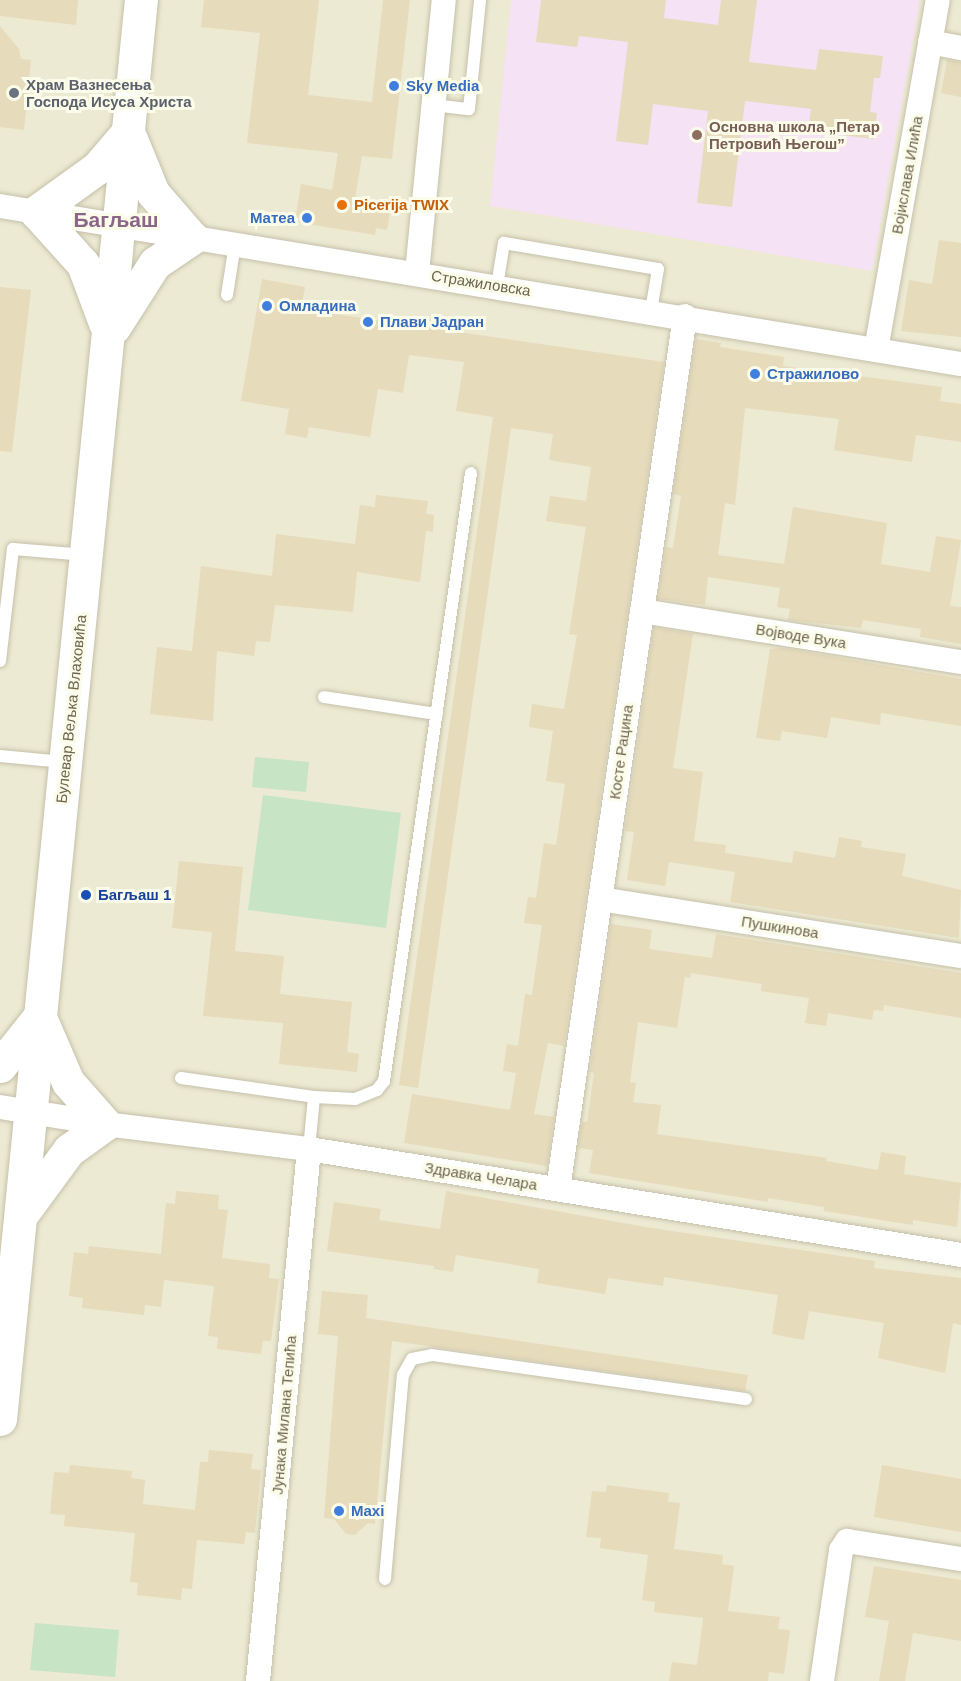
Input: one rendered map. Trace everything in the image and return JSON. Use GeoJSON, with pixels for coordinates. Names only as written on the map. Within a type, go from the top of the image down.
{"type":"FeatureCollection","features":[{"type":"Feature","properties":{"kind":"main road","name":"Булевар Вељка Влаховића"},"geometry":{"type":"LineString","coordinates":[[0,1419],[21,1207],[15,1109],[40,1016],[141,0]]}},
{"type":"Feature","properties":{"kind":"main road"},"geometry":{"type":"LineString","coordinates":[[109,336],[95,287],[83,264],[70,245],[36,212],[98,168],[128,132]]}},
{"type":"Feature","properties":{"kind":"main road"},"geometry":{"type":"LineString","coordinates":[[109,336],[155,263],[192,238],[153,193],[142,172],[128,132]]}},
{"type":"Feature","properties":{"kind":"main road"},"geometry":{"type":"LineString","coordinates":[[0,1066],[40,1016],[69,1082],[105,1124],[69,1150],[21,1207]]}},
{"type":"Feature","properties":{"kind":"main road"},"geometry":{"type":"LineString","coordinates":[[0,1147],[21,1207]]}},
{"type":"Feature","properties":{"kind":"street"},"geometry":{"type":"LineString","coordinates":[[417,273],[444,0]]}},
{"type":"Feature","properties":{"kind":"street","name":"Војислава Илића"},"geometry":{"type":"LineString","coordinates":[[876,350],[938,0]]}},
{"type":"Feature","properties":{"kind":"street"},"geometry":{"type":"LineString","coordinates":[[930,42],[961,48]]}},
{"type":"Feature","properties":{"kind":"street","name":"Стражиловска"},"geometry":{"type":"LineString","coordinates":[[0,206],[685,316],[961,364]]}},
{"type":"Feature","properties":{"kind":"street","name":"Косте Рацина"},"geometry":{"type":"LineString","coordinates":[[558,1189],[685,316]]}},
{"type":"Feature","properties":{"kind":"street","name":"Војводе Вука"},"geometry":{"type":"LineString","coordinates":[[642,611],[961,662]]}},
{"type":"Feature","properties":{"kind":"street","name":"Пушкинова"},"geometry":{"type":"LineString","coordinates":[[600,899],[961,956]]}},
{"type":"Feature","properties":{"kind":"street","name":"Здравка Челара"},"geometry":{"type":"LineString","coordinates":[[15,1109],[105,1124],[309,1149],[961,1255]]}},
{"type":"Feature","properties":{"kind":"street","name":"Јунака Милана Тепића"},"geometry":{"type":"LineString","coordinates":[[258,1681],[309,1149]]}},
{"type":"Feature","properties":{"kind":"street"},"geometry":{"type":"LineString","coordinates":[[822,1681],[841,1550],[852,1540],[961,1559]]}},
{"type":"Feature","properties":{"kind":"lane"},"geometry":{"type":"LineString","coordinates":[[434,105],[469,108],[480,0]]}},
{"type":"Feature","properties":{"kind":"lane"},"geometry":{"type":"LineString","coordinates":[[497,286],[504,243],[658,269],[651,311]]}},
{"type":"Feature","properties":{"kind":"lane"},"geometry":{"type":"LineString","coordinates":[[227,295],[235,244]]}},
{"type":"Feature","properties":{"kind":"lane"},"geometry":{"type":"LineString","coordinates":[[181,1078],[314,1097],[355,1099],[377,1090],[384,1081],[471,473]]}},
{"type":"Feature","properties":{"kind":"lane"},"geometry":{"type":"LineString","coordinates":[[0,662],[2,620],[13,549],[87,555]]}},
{"type":"Feature","properties":{"kind":"lane"},"geometry":{"type":"LineString","coordinates":[[324,697],[437,714]]}},
{"type":"Feature","properties":{"kind":"lane"},"geometry":{"type":"LineString","coordinates":[[0,756],[66,762]]}},
{"type":"Feature","properties":{"kind":"lane"},"geometry":{"type":"LineString","coordinates":[[309,1149],[314,1097]]}},
{"type":"Feature","properties":{"kind":"lane"},"geometry":{"type":"LineString","coordinates":[[385,1579],[403,1375],[412,1359],[432,1355],[746,1399]]}},
{"type":"Feature","properties":{"kind":"shaded area"},"geometry":{"type":"Polygon","coordinates":[[[0,0],[961,0],[961,1681],[0,1681],[0,0]]]}},
{"type":"Feature","properties":{"kind":"shaded area","name":"Основна школа „Петар Петровић Његош”"},"geometry":{"type":"Polygon","coordinates":[[[511,0],[920,0],[872,271],[490,206],[511,0]]]}},
{"type":"Feature","properties":{"kind":"green space"},"geometry":{"type":"Polygon","coordinates":[[[255,757],[309,762],[306,792],[252,787],[255,757]]]}},
{"type":"Feature","properties":{"kind":"green space"},"geometry":{"type":"Polygon","coordinates":[[[263,795],[401,813],[386,928],[248,910],[263,795]]]}},
{"type":"Feature","properties":{"kind":"green space"},"geometry":{"type":"Polygon","coordinates":[[[35,1623],[119,1630],[115,1677],[30,1670],[35,1623]]]}},
{"type":"Feature","properties":{"kind":"building"},"geometry":{"type":"Polygon","coordinates":[[[0,0],[78,0],[76,25],[0,16],[0,0]]]}},
{"type":"Feature","properties":{"kind":"building"},"geometry":{"type":"Polygon","coordinates":[[[204,0],[319,0],[308,95],[372,102],[383,0],[410,0],[392,159],[362,156],[354,205],[390,211],[387,230],[376,228],[375,235],[295,222],[301,184],[332,190],[338,153],[247,143],[260,33],[201,27],[204,0]]]}},
{"type":"Feature","properties":{"kind":"building"},"geometry":{"type":"Polygon","coordinates":[[[541,0],[666,0],[664,18],[718,25],[721,0],[757,0],[749,62],[816,70],[819,49],[883,56],[880,78],[874,78],[870,112],[877,113],[874,139],[808,131],[811,109],[745,101],[732,207],[697,203],[708,111],[653,104],[648,145],[616,141],[628,42],[579,36],[577,47],[536,42],[541,0]]]}},
{"type":"Feature","properties":{"kind":"building","name":"Храм Вазнесења Господа Исуса Христа"},"geometry":{"type":"Polygon","coordinates":[[[0,26],[19,49],[21,59],[31,60],[24,130],[0,127],[0,26]]]}},
{"type":"Feature","properties":{"kind":"building"},"geometry":{"type":"Polygon","coordinates":[[[947,60],[961,62],[961,97],[941,93],[947,60]]]}},
{"type":"Feature","properties":{"kind":"building"},"geometry":{"type":"Polygon","coordinates":[[[939,240],[961,243],[961,337],[901,331],[909,280],[932,284],[939,240]]]}},
{"type":"Feature","properties":{"kind":"building"},"geometry":{"type":"Polygon","coordinates":[[[262,279],[305,287],[301,309],[664,362],[564,1046],[548,1043],[534,1114],[554,1117],[547,1166],[404,1143],[412,1094],[510,1110],[516,1073],[503,1071],[507,1044],[518,1046],[525,994],[532,995],[542,925],[524,923],[528,897],[536,898],[544,843],[556,845],[565,784],[546,781],[553,731],[529,727],[532,704],[564,709],[577,635],[569,634],[586,527],[546,521],[550,496],[586,501],[591,467],[549,460],[553,434],[511,428],[418,1088],[399,1085],[493,417],[456,411],[464,362],[409,355],[403,393],[378,389],[370,437],[309,427],[307,438],[285,434],[289,409],[241,401],[262,279]]]}},
{"type":"Feature","properties":{"kind":"building"},"geometry":{"type":"Polygon","coordinates":[[[0,287],[31,290],[12,452],[0,451],[0,287]]]}},
{"type":"Feature","properties":{"kind":"building"},"geometry":{"type":"Polygon","coordinates":[[[696,339],[721,343],[720,347],[784,357],[783,366],[942,387],[940,401],[961,404],[961,442],[916,435],[912,462],[834,450],[839,419],[745,408],[735,505],[725,503],[718,555],[784,564],[793,507],[887,523],[881,564],[930,572],[936,536],[961,540],[950,606],[961,607],[961,644],[920,637],[921,629],[863,620],[861,628],[788,620],[790,609],[777,607],[780,588],[708,577],[705,605],[658,599],[666,547],[673,548],[681,496],[673,494],[696,339]]]}},
{"type":"Feature","properties":{"kind":"building"},"geometry":{"type":"Polygon","coordinates":[[[376,495],[428,501],[426,514],[434,515],[433,532],[426,531],[420,582],[357,572],[353,612],[275,605],[270,642],[256,641],[254,656],[217,651],[213,721],[150,714],[157,647],[192,651],[201,566],[272,576],[276,534],[355,544],[360,505],[375,507],[376,495]]]}},
{"type":"Feature","properties":{"kind":"building"},"geometry":{"type":"Polygon","coordinates":[[[654,627],[693,634],[673,768],[703,772],[694,841],[726,845],[725,853],[792,863],[794,851],[835,858],[839,837],[862,841],[861,847],[906,854],[902,876],[961,890],[959,938],[730,902],[735,872],[669,862],[665,886],[627,880],[634,832],[625,831],[654,627]]]}},
{"type":"Feature","properties":{"kind":"building"},"geometry":{"type":"Polygon","coordinates":[[[783,648],[961,679],[961,726],[881,713],[880,725],[831,717],[827,738],[782,731],[780,741],[756,738],[770,649],[783,648]]]}},
{"type":"Feature","properties":{"kind":"building"},"geometry":{"type":"Polygon","coordinates":[[[179,861],[243,867],[235,951],[284,956],[280,994],[352,1002],[347,1052],[359,1054],[357,1072],[279,1064],[283,1023],[203,1016],[212,932],[172,928],[179,861]]]}},
{"type":"Feature","properties":{"kind":"building"},"geometry":{"type":"Polygon","coordinates":[[[611,924],[652,930],[649,949],[712,958],[716,934],[961,973],[961,1018],[884,1005],[883,1011],[874,1010],[872,1020],[828,1013],[826,1026],[805,1023],[809,998],[761,991],[762,984],[691,973],[690,978],[685,977],[677,1028],[638,1022],[630,1082],[636,1083],[633,1102],[661,1105],[657,1134],[827,1158],[826,1161],[878,1170],[881,1152],[906,1156],[904,1174],[961,1183],[957,1227],[913,1220],[913,1225],[824,1211],[824,1207],[768,1198],[768,1202],[589,1173],[593,1150],[578,1148],[582,1122],[587,1122],[594,1073],[590,1072],[611,924]]]}},
{"type":"Feature","properties":{"kind":"building"},"geometry":{"type":"Polygon","coordinates":[[[176,1191],[219,1195],[218,1209],[228,1210],[222,1258],[270,1264],[269,1278],[279,1279],[271,1341],[263,1341],[261,1354],[217,1349],[218,1337],[208,1336],[214,1286],[164,1280],[161,1307],[145,1305],[144,1315],[82,1308],[83,1298],[69,1296],[74,1252],[88,1254],[89,1246],[161,1254],[166,1203],[175,1204],[176,1191]]]}},
{"type":"Feature","properties":{"kind":"building"},"geometry":{"type":"Polygon","coordinates":[[[446,1191],[645,1227],[875,1261],[874,1268],[961,1278],[961,1325],[953,1323],[945,1373],[878,1358],[884,1323],[809,1311],[804,1340],[772,1334],[778,1295],[664,1277],[663,1286],[608,1278],[605,1294],[537,1283],[539,1269],[456,1255],[453,1272],[434,1269],[434,1266],[327,1251],[334,1202],[381,1209],[379,1220],[440,1229],[446,1191]]]}},
{"type":"Feature","properties":{"kind":"building"},"geometry":{"type":"Polygon","coordinates":[[[322,1291],[368,1295],[366,1318],[748,1375],[745,1391],[392,1341],[375,1524],[368,1523],[355,1535],[346,1534],[334,1519],[324,1518],[338,1336],[318,1334],[322,1291]]]}},
{"type":"Feature","properties":{"kind":"building"},"geometry":{"type":"Polygon","coordinates":[[[209,1450],[253,1454],[251,1469],[261,1470],[255,1533],[246,1532],[244,1544],[197,1540],[192,1589],[182,1588],[181,1600],[137,1595],[138,1583],[130,1582],[135,1533],[64,1526],[65,1515],[50,1514],[54,1472],[69,1473],[70,1465],[132,1471],[131,1478],[145,1480],[143,1504],[195,1510],[200,1462],[208,1462],[209,1450]]]}},
{"type":"Feature","properties":{"kind":"building"},"geometry":{"type":"Polygon","coordinates":[[[882,1465],[961,1479],[961,1532],[874,1517],[882,1465]]]}},
{"type":"Feature","properties":{"kind":"building"},"geometry":{"type":"Polygon","coordinates":[[[607,1485],[669,1493],[668,1502],[680,1503],[674,1549],[723,1555],[722,1564],[734,1566],[728,1611],[780,1617],[778,1629],[790,1630],[784,1674],[769,1672],[768,1681],[669,1681],[672,1662],[697,1665],[703,1618],[654,1612],[655,1602],[642,1600],[648,1555],[600,1548],[601,1538],[586,1537],[592,1491],[606,1492],[607,1485]]]}},
{"type":"Feature","properties":{"kind":"building"},"geometry":{"type":"Polygon","coordinates":[[[874,1566],[961,1580],[961,1641],[913,1633],[905,1681],[879,1681],[889,1621],[865,1617],[874,1566]]]}},
{"type":"Feature","properties":{"kind":"place","name":"Sky Media"},"geometry":{"type":"Point","coordinates":[394,86]}},
{"type":"Feature","properties":{"kind":"place","name":"Храм Вазнесења Господа Исуса Христа"},"geometry":{"type":"Point","coordinates":[14,93]}},
{"type":"Feature","properties":{"kind":"place","name":"Основна школа „Петар Петровић Његош”"},"geometry":{"type":"Point","coordinates":[697,135]}},
{"type":"Feature","properties":{"kind":"place","name":"Picerija TWIX"},"geometry":{"type":"Point","coordinates":[342,205]}},
{"type":"Feature","properties":{"kind":"place","name":"Матеа"},"geometry":{"type":"Point","coordinates":[307,218]}},
{"type":"Feature","properties":{"kind":"place","name":"Омладина"},"geometry":{"type":"Point","coordinates":[267,306]}},
{"type":"Feature","properties":{"kind":"place","name":"Плави Јадран"},"geometry":{"type":"Point","coordinates":[368,322]}},
{"type":"Feature","properties":{"kind":"place","name":"Стражилово"},"geometry":{"type":"Point","coordinates":[755,374]}},
{"type":"Feature","properties":{"kind":"place","name":"Багљаш 1"},"geometry":{"type":"Point","coordinates":[86,895]}},
{"type":"Feature","properties":{"kind":"place","name":"Maxi"},"geometry":{"type":"Point","coordinates":[339,1511]}},
{"type":"Feature","properties":{"kind":"district","name":"Багљаш"},"geometry":{"type":"Point","coordinates":[116,220]}}]}
